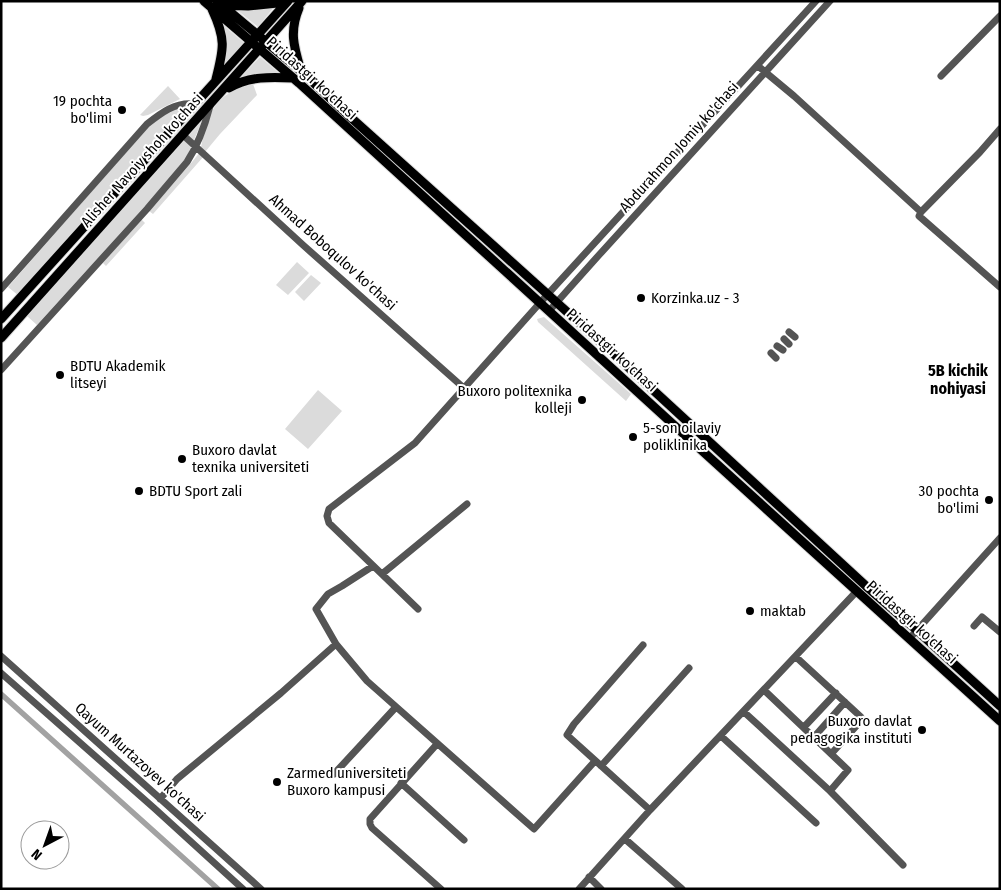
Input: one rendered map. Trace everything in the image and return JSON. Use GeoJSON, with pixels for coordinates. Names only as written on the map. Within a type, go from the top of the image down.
{"type":"FeatureCollection","features":[{"type":"Feature","properties":{"kind":"main road"},"geometry":{"type":"LineString","coordinates":[[216,81],[223,49],[213,4],[248,6],[287,2]]}},
{"type":"Feature","properties":{"kind":"main road","name":"Alisher Navoiy shoh ko'chasi"},"geometry":{"type":"LineString","coordinates":[[1,319],[287,2]]}},
{"type":"Feature","properties":{"kind":"main road"},"geometry":{"type":"LineString","coordinates":[[301,71],[295,51],[293,35],[296,16],[302,2]]}},
{"type":"Feature","properties":{"kind":"main road","name":"Alisher Navoiy shoh ko'chasi"},"geometry":{"type":"LineString","coordinates":[[1,338],[302,2]]}},
{"type":"Feature","properties":{"kind":"main road","name":"Piridastgir ko'chasi"},"geometry":{"type":"LineString","coordinates":[[213,4],[258,35],[301,71],[1000,706]]}},
{"type":"Feature","properties":{"kind":"main road","name":"Piridastgir ko'chasi"},"geometry":{"type":"LineString","coordinates":[[213,4],[251,43],[293,78],[1000,721]]}},
{"type":"Feature","properties":{"kind":"main road"},"geometry":{"type":"LineString","coordinates":[[222,91],[237,83],[253,79],[271,77],[293,78]]}},
{"type":"Feature","properties":{"kind":"street","name":"Abdurahmon Jomiy ko'chasi"},"geometry":{"type":"LineString","coordinates":[[373,566],[329,523],[327,516],[329,510],[415,444],[816,1]]}},
{"type":"Feature","properties":{"kind":"street","name":"Abdurahmon Jomiy ko'chasi"},"geometry":{"type":"LineString","coordinates":[[549,312],[830,1]]}},
{"type":"Feature","properties":{"kind":"street"},"geometry":{"type":"LineString","coordinates":[[941,76],[1000,16]]}},
{"type":"Feature","properties":{"kind":"street"},"geometry":{"type":"LineString","coordinates":[[758,66],[794,96],[921,212]]}},
{"type":"Feature","properties":{"kind":"street"},"geometry":{"type":"LineString","coordinates":[[1,289],[147,124],[159,114],[175,106],[186,103],[194,104]]}},
{"type":"Feature","properties":{"kind":"street"},"geometry":{"type":"LineString","coordinates":[[1,370],[181,170],[196,146],[210,105]]}},
{"type":"Feature","properties":{"kind":"street"},"geometry":{"type":"LineString","coordinates":[[1000,129],[919,216],[1000,287]]}},
{"type":"Feature","properties":{"kind":"street","name":"Ahmad Boboqulov ko'chasi"},"geometry":{"type":"LineString","coordinates":[[183,135],[465,388]]}},
{"type":"Feature","properties":{"kind":"street"},"geometry":{"type":"LineString","coordinates":[[382,574],[467,504]]}},
{"type":"Feature","properties":{"kind":"street"},"geometry":{"type":"LineString","coordinates":[[909,639],[1000,538]]}},
{"type":"Feature","properties":{"kind":"street"},"geometry":{"type":"LineString","coordinates":[[418,609],[373,566],[328,594],[316,609],[336,644],[367,681],[534,829],[594,761]]}},
{"type":"Feature","properties":{"kind":"street"},"geometry":{"type":"LineString","coordinates":[[579,889],[650,810],[857,591]]}},
{"type":"Feature","properties":{"kind":"street"},"geometry":{"type":"LineString","coordinates":[[974,626],[982,617],[1000,632]]}},
{"type":"Feature","properties":{"kind":"street"},"geometry":{"type":"LineString","coordinates":[[160,799],[177,779],[282,693],[336,644]]}},
{"type":"Feature","properties":{"kind":"street"},"geometry":{"type":"LineString","coordinates":[[643,645],[567,734],[594,761],[650,810]]}},
{"type":"Feature","properties":{"kind":"street","name":"Qayum Murtazoyev ko'chasi"},"geometry":{"type":"LineString","coordinates":[[1,656],[261,889]]}},
{"type":"Feature","properties":{"kind":"street"},"geometry":{"type":"LineString","coordinates":[[796,657],[861,716],[861,720],[832,753]]}},
{"type":"Feature","properties":{"kind":"street"},"geometry":{"type":"LineString","coordinates":[[601,766],[689,668]]}},
{"type":"Feature","properties":{"kind":"street","name":"Qayum Murtazoyev ko'chasi"},"geometry":{"type":"LineString","coordinates":[[1,673],[243,889]]}},
{"type":"Feature","properties":{"kind":"street"},"geometry":{"type":"LineString","coordinates":[[764,690],[848,770],[830,791]]}},
{"type":"Feature","properties":{"kind":"street"},"geometry":{"type":"LineString","coordinates":[[804,728],[836,693]]}},
{"type":"Feature","properties":{"kind":"street"},"geometry":{"type":"LineString","coordinates":[[814,736],[845,702]]}},
{"type":"Feature","properties":{"kind":"street"},"geometry":{"type":"LineString","coordinates":[[334,774],[396,707]]}},
{"type":"Feature","properties":{"kind":"street"},"geometry":{"type":"LineString","coordinates":[[744,712],[830,791],[904,864]]}},
{"type":"Feature","properties":{"kind":"street"},"geometry":{"type":"LineString","coordinates":[[721,736],[816,823]]}},
{"type":"Feature","properties":{"kind":"street"},"geometry":{"type":"LineString","coordinates":[[437,744],[370,819],[370,824],[372,828],[441,889]]}},
{"type":"Feature","properties":{"kind":"street"},"geometry":{"type":"LineString","coordinates":[[114,773],[122,764]]}},
{"type":"Feature","properties":{"kind":"street"},"geometry":{"type":"LineString","coordinates":[[128,786],[136,777]]}},
{"type":"Feature","properties":{"kind":"street"},"geometry":{"type":"LineString","coordinates":[[402,783],[464,840]]}},
{"type":"Feature","properties":{"kind":"street"},"geometry":{"type":"LineString","coordinates":[[625,839],[682,889]]}},
{"type":"Feature","properties":{"kind":"street"},"geometry":{"type":"LineString","coordinates":[[589,878],[602,889]]}},
{"type":"Feature","properties":{"kind":"shaded area"},"geometry":{"type":"Polygon","coordinates":[[[274,7],[258,27],[237,10],[260,9],[274,7]]]}},
{"type":"Feature","properties":{"kind":"shaded area"},"geometry":{"type":"Polygon","coordinates":[[[223,25],[244,43],[223,66],[223,25]]]}},
{"type":"Feature","properties":{"kind":"shaded area"},"geometry":{"type":"Polygon","coordinates":[[[260,57],[280,74],[239,79],[260,57]]]}},
{"type":"Feature","properties":{"kind":"shaded area"},"geometry":{"type":"Polygon","coordinates":[[[253,84],[257,95],[205,152],[201,147],[207,123],[215,106],[230,93],[253,84]]]}},
{"type":"Feature","properties":{"kind":"shaded area"},"geometry":{"type":"Polygon","coordinates":[[[168,86],[180,99],[148,115],[140,115],[168,86]]]}},
{"type":"Feature","properties":{"kind":"shaded area"},"geometry":{"type":"Polygon","coordinates":[[[181,107],[183,112],[19,296],[8,287],[148,127],[159,118],[181,107]]]}},
{"type":"Feature","properties":{"kind":"shaded area"},"geometry":{"type":"Polygon","coordinates":[[[201,122],[184,163],[37,325],[27,316],[201,122]]]}},
{"type":"Feature","properties":{"kind":"shaded area"},"geometry":{"type":"Polygon","coordinates":[[[200,152],[204,156],[153,214],[149,211],[192,162],[200,152]]]}},
{"type":"Feature","properties":{"kind":"shaded area"},"geometry":{"type":"Polygon","coordinates":[[[141,219],[145,223],[106,266],[103,263],[141,219]]]}},
{"type":"Feature","properties":{"kind":"shaded area"},"geometry":{"type":"Polygon","coordinates":[[[297,262],[309,273],[288,295],[276,285],[297,262]]]}},
{"type":"Feature","properties":{"kind":"shaded area"},"geometry":{"type":"Polygon","coordinates":[[[311,275],[321,283],[304,301],[295,292],[311,275]]]}},
{"type":"Feature","properties":{"kind":"shaded area"},"geometry":{"type":"Polygon","coordinates":[[[544,317],[631,394],[626,401],[538,322],[537,319],[544,317]]]}},
{"type":"Feature","properties":{"kind":"shaded area"},"geometry":{"type":"Polygon","coordinates":[[[318,390],[342,411],[308,449],[285,429],[318,390]]]}},
{"type":"Feature","properties":{"kind":"waterway"},"geometry":{"type":"LineString","coordinates":[[1,694],[218,889]]}},
{"type":"Feature","properties":{"kind":"place","name":"19 pochta bo'limi"},"geometry":{"type":"Point","coordinates":[122,110]}},
{"type":"Feature","properties":{"kind":"place","name":"Korzinka.uz - 3"},"geometry":{"type":"Point","coordinates":[641,298]}},
{"type":"Feature","properties":{"kind":"place","name":"BDTU Akademik litseyi"},"geometry":{"type":"Point","coordinates":[60,375]}},
{"type":"Feature","properties":{"kind":"place","name":"Buxoro politexnika kolleji"},"geometry":{"type":"Point","coordinates":[582,400]}},
{"type":"Feature","properties":{"kind":"place","name":"5-son oilaviy poliklinika"},"geometry":{"type":"Point","coordinates":[633,437]}},
{"type":"Feature","properties":{"kind":"place","name":"Buxoro davlat texnika universiteti"},"geometry":{"type":"Point","coordinates":[182,459]}},
{"type":"Feature","properties":{"kind":"place","name":"BDTU Sport zali"},"geometry":{"type":"Point","coordinates":[139,491]}},
{"type":"Feature","properties":{"kind":"place","name":"30 pochta bo'limi"},"geometry":{"type":"Point","coordinates":[989,500]}},
{"type":"Feature","properties":{"kind":"place","name":"maktab"},"geometry":{"type":"Point","coordinates":[750,611]}},
{"type":"Feature","properties":{"kind":"place","name":"Buxoro davlat pedagogika instituti"},"geometry":{"type":"Point","coordinates":[922,730]}},
{"type":"Feature","properties":{"kind":"place","name":"Zarmed universiteti Buxoro kampusi"},"geometry":{"type":"Point","coordinates":[277,782]}},
{"type":"Feature","properties":{"kind":"district","name":"5B kichik nohiyasi"},"geometry":{"type":"Point","coordinates":[958,379]}}]}
